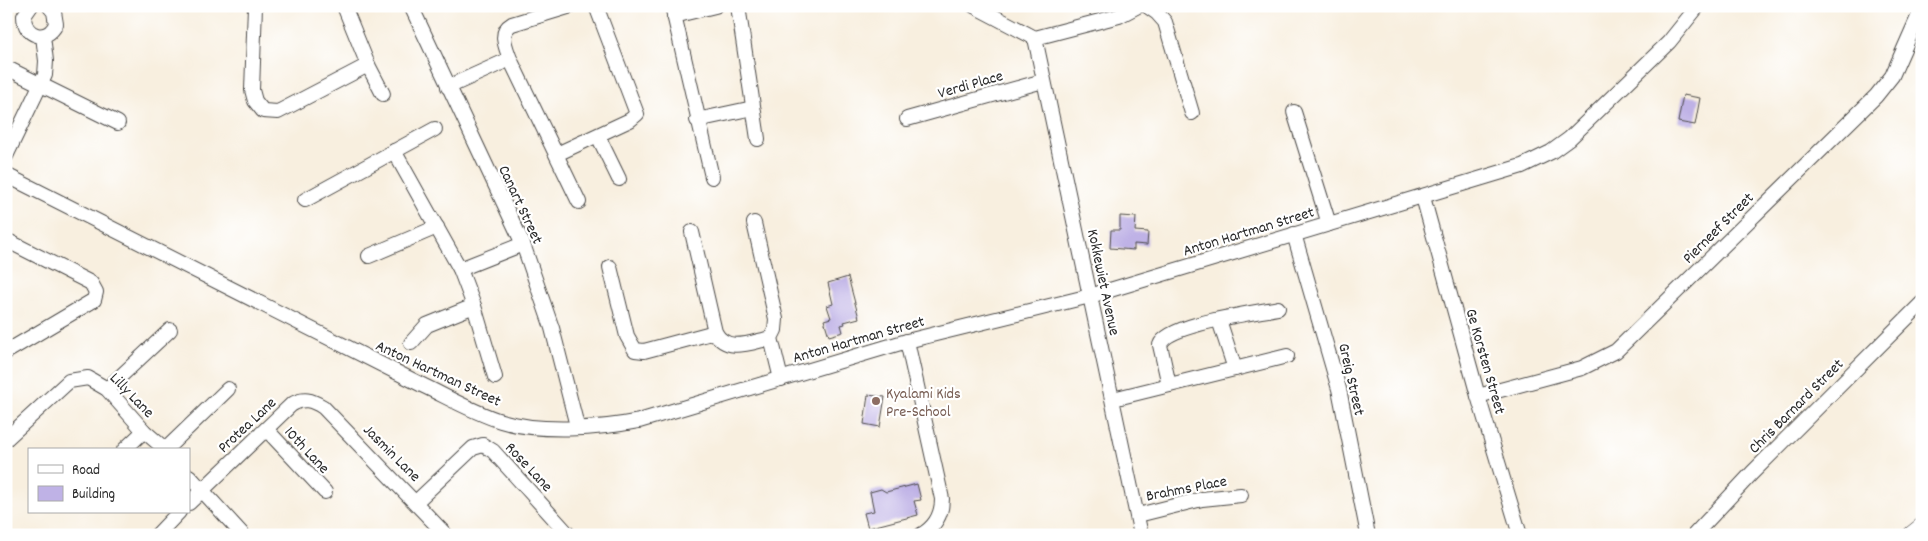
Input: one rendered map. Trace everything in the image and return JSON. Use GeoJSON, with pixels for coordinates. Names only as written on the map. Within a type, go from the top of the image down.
{"type":"FeatureCollection","features":[{"type":"Feature","properties":{"kind":"main road"},"geometry":{"type":"LineString","coordinates":[[1912,535],[1922,527]]}},
{"type":"Feature","properties":{"kind":"street"},"geometry":{"type":"LineString","coordinates":[[31,6],[24,16],[26,28],[30,33],[43,36],[53,30],[56,24],[54,12],[49,6]]}},
{"type":"Feature","properties":{"kind":"street"},"geometry":{"type":"LineString","coordinates":[[255,6],[252,90],[255,101],[263,111],[271,114],[278,112],[368,65]]}},
{"type":"Feature","properties":{"kind":"street"},"geometry":{"type":"LineString","coordinates":[[344,6],[368,65],[383,94]]}},
{"type":"Feature","properties":{"kind":"street","name":"Canart Street"},"geometry":{"type":"LineString","coordinates":[[411,6],[523,244],[552,328],[577,426]]}},
{"type":"Feature","properties":{"kind":"street"},"geometry":{"type":"LineString","coordinates":[[571,6],[508,27],[504,38],[510,59],[579,202]]}},
{"type":"Feature","properties":{"kind":"street"},"geometry":{"type":"LineString","coordinates":[[557,154],[630,120],[635,116],[637,110],[596,6]]}},
{"type":"Feature","properties":{"kind":"street"},"geometry":{"type":"LineString","coordinates":[[712,177],[697,120],[673,11],[715,6]]}},
{"type":"Feature","properties":{"kind":"street"},"geometry":{"type":"LineString","coordinates":[[738,6],[758,139]]}},
{"type":"Feature","properties":{"kind":"street"},"geometry":{"type":"LineString","coordinates":[[974,6],[1035,38],[1119,16],[1138,6]]}},
{"type":"Feature","properties":{"kind":"street"},"geometry":{"type":"LineString","coordinates":[[1146,6],[1157,13],[1165,22],[1192,113]]}},
{"type":"Feature","properties":{"kind":"street","name":"Anton Hartman Street"},"geometry":{"type":"LineString","coordinates":[[6,175],[424,386],[502,421],[548,429],[618,425],[639,421],[908,341],[1090,296],[1522,166],[1551,152],[1570,139],[1625,87],[1668,42],[1698,6]]}},
{"type":"Feature","properties":{"kind":"street","name":"Pierneef Street"},"geometry":{"type":"LineString","coordinates":[[1478,396],[1582,368],[1616,351],[1876,96],[1892,76],[1922,8]]}},
{"type":"Feature","properties":{"kind":"street"},"geometry":{"type":"LineString","coordinates":[[6,156],[47,68],[43,36]]}},
{"type":"Feature","properties":{"kind":"street","name":"Kokkewiet Avenue"},"geometry":{"type":"LineString","coordinates":[[1035,38],[1141,535]]}},
{"type":"Feature","properties":{"kind":"street"},"geometry":{"type":"LineString","coordinates":[[448,87],[510,59]]}},
{"type":"Feature","properties":{"kind":"street"},"geometry":{"type":"LineString","coordinates":[[11,70],[118,124]]}},
{"type":"Feature","properties":{"kind":"street","name":"Verdi Place"},"geometry":{"type":"LineString","coordinates":[[907,119],[1043,81]]}},
{"type":"Feature","properties":{"kind":"street"},"geometry":{"type":"LineString","coordinates":[[697,120],[753,108]]}},
{"type":"Feature","properties":{"kind":"street"},"geometry":{"type":"LineString","coordinates":[[1294,112],[1329,224]]}},
{"type":"Feature","properties":{"kind":"street"},"geometry":{"type":"LineString","coordinates":[[305,200],[435,129]]}},
{"type":"Feature","properties":{"kind":"street"},"geometry":{"type":"LineString","coordinates":[[598,136],[619,179]]}},
{"type":"Feature","properties":{"kind":"street"},"geometry":{"type":"LineString","coordinates":[[394,150],[460,269],[474,306],[495,377]]}},
{"type":"Feature","properties":{"kind":"street","name":"Ge Korsten Street"},"geometry":{"type":"LineString","coordinates":[[1423,197],[1478,396],[1520,535]]}},
{"type":"Feature","properties":{"kind":"street"},"geometry":{"type":"LineString","coordinates":[[754,223],[776,319],[775,330],[771,338],[782,379]]}},
{"type":"Feature","properties":{"kind":"street"},"geometry":{"type":"LineString","coordinates":[[370,256],[436,227]]}},
{"type":"Feature","properties":{"kind":"street"},"geometry":{"type":"LineString","coordinates":[[692,232],[715,332],[719,340],[730,345],[771,338]]}},
{"type":"Feature","properties":{"kind":"street","name":"Greig Street"},"geometry":{"type":"LineString","coordinates":[[1294,234],[1339,389],[1368,535]]}},
{"type":"Feature","properties":{"kind":"street"},"geometry":{"type":"LineString","coordinates":[[9,345],[94,300],[96,292],[91,283],[10,242]]}},
{"type":"Feature","properties":{"kind":"street"},"geometry":{"type":"LineString","coordinates":[[460,269],[523,244]]}},
{"type":"Feature","properties":{"kind":"street"},"geometry":{"type":"LineString","coordinates":[[610,267],[628,336],[635,350],[644,351],[715,332]]}},
{"type":"Feature","properties":{"kind":"street","name":"Chris Barnard Street"},"geometry":{"type":"LineString","coordinates":[[1694,535],[1752,473],[1922,302]]}},
{"type":"Feature","properties":{"kind":"street"},"geometry":{"type":"LineString","coordinates":[[411,343],[427,325],[474,306]]}},
{"type":"Feature","properties":{"kind":"street"},"geometry":{"type":"LineString","coordinates":[[1169,385],[1160,345],[1161,340],[1180,328],[1278,308]]}},
{"type":"Feature","properties":{"kind":"street"},"geometry":{"type":"LineString","coordinates":[[1219,320],[1235,369]]}},
{"type":"Feature","properties":{"kind":"street"},"geometry":{"type":"LineString","coordinates":[[107,389],[170,330]]}},
{"type":"Feature","properties":{"kind":"street"},"geometry":{"type":"LineString","coordinates":[[908,341],[942,499],[942,508],[932,526],[921,535]]}},
{"type":"Feature","properties":{"kind":"street"},"geometry":{"type":"LineString","coordinates":[[1112,399],[1287,356]]}},
{"type":"Feature","properties":{"kind":"street","name":"Lilly Lane"},"geometry":{"type":"LineString","coordinates":[[6,439],[69,381],[88,378],[107,389],[144,431],[164,448]]}},
{"type":"Feature","properties":{"kind":"street"},"geometry":{"type":"LineString","coordinates":[[168,448],[228,388]]}},
{"type":"Feature","properties":{"kind":"street","name":"Protea Lane"},"geometry":{"type":"LineString","coordinates":[[190,502],[295,402],[310,400]]}},
{"type":"Feature","properties":{"kind":"street","name":"Jasmin Lane"},"geometry":{"type":"LineString","coordinates":[[310,400],[323,407],[416,501],[446,535]]}},
{"type":"Feature","properties":{"kind":"street","name":"10th Lane"},"geometry":{"type":"LineString","coordinates":[[266,429],[325,492]]}},
{"type":"Feature","properties":{"kind":"street"},"geometry":{"type":"LineString","coordinates":[[126,448],[144,431]]}},
{"type":"Feature","properties":{"kind":"street","name":"Rose Lane"},"geometry":{"type":"LineString","coordinates":[[416,501],[473,448],[483,445],[493,451],[569,535]]}},
{"type":"Feature","properties":{"kind":"street"},"geometry":{"type":"LineString","coordinates":[[190,477],[243,535]]}},
{"type":"Feature","properties":{"kind":"street","name":"Brahms Place"},"geometry":{"type":"LineString","coordinates":[[1138,515],[1202,499],[1241,495]]}},
{"type":"Feature","properties":{"kind":"street"},"geometry":{"type":"LineString","coordinates":[[157,535],[177,514]]}},
{"type":"Feature","properties":{"kind":"building"},"geometry":{"type":"Polygon","coordinates":[[[1683,95],[1700,98],[1695,125],[1678,122],[1683,95]]]}},
{"type":"Feature","properties":{"kind":"building"},"geometry":{"type":"Polygon","coordinates":[[[1120,216],[1136,217],[1135,231],[1148,232],[1147,245],[1134,244],[1134,250],[1110,248],[1111,230],[1120,230],[1120,216]]]}},
{"type":"Feature","properties":{"kind":"building"},"geometry":{"type":"Polygon","coordinates":[[[848,277],[859,318],[844,322],[845,324],[841,325],[843,332],[829,336],[824,320],[831,318],[827,306],[833,304],[828,283],[848,277]]]}},
{"type":"Feature","properties":{"kind":"building"},"geometry":{"type":"Polygon","coordinates":[[[868,395],[885,397],[880,427],[864,424],[868,395]]]}},
{"type":"Feature","properties":{"kind":"building"},"geometry":{"type":"Polygon","coordinates":[[[917,484],[921,500],[914,501],[918,515],[868,528],[864,513],[874,511],[870,492],[881,489],[886,492],[917,484]]]}},
{"type":"Feature","properties":{"kind":"place","name":"Kyalami Kids Pre-School"},"geometry":{"type":"Point","coordinates":[876,401]}}]}
